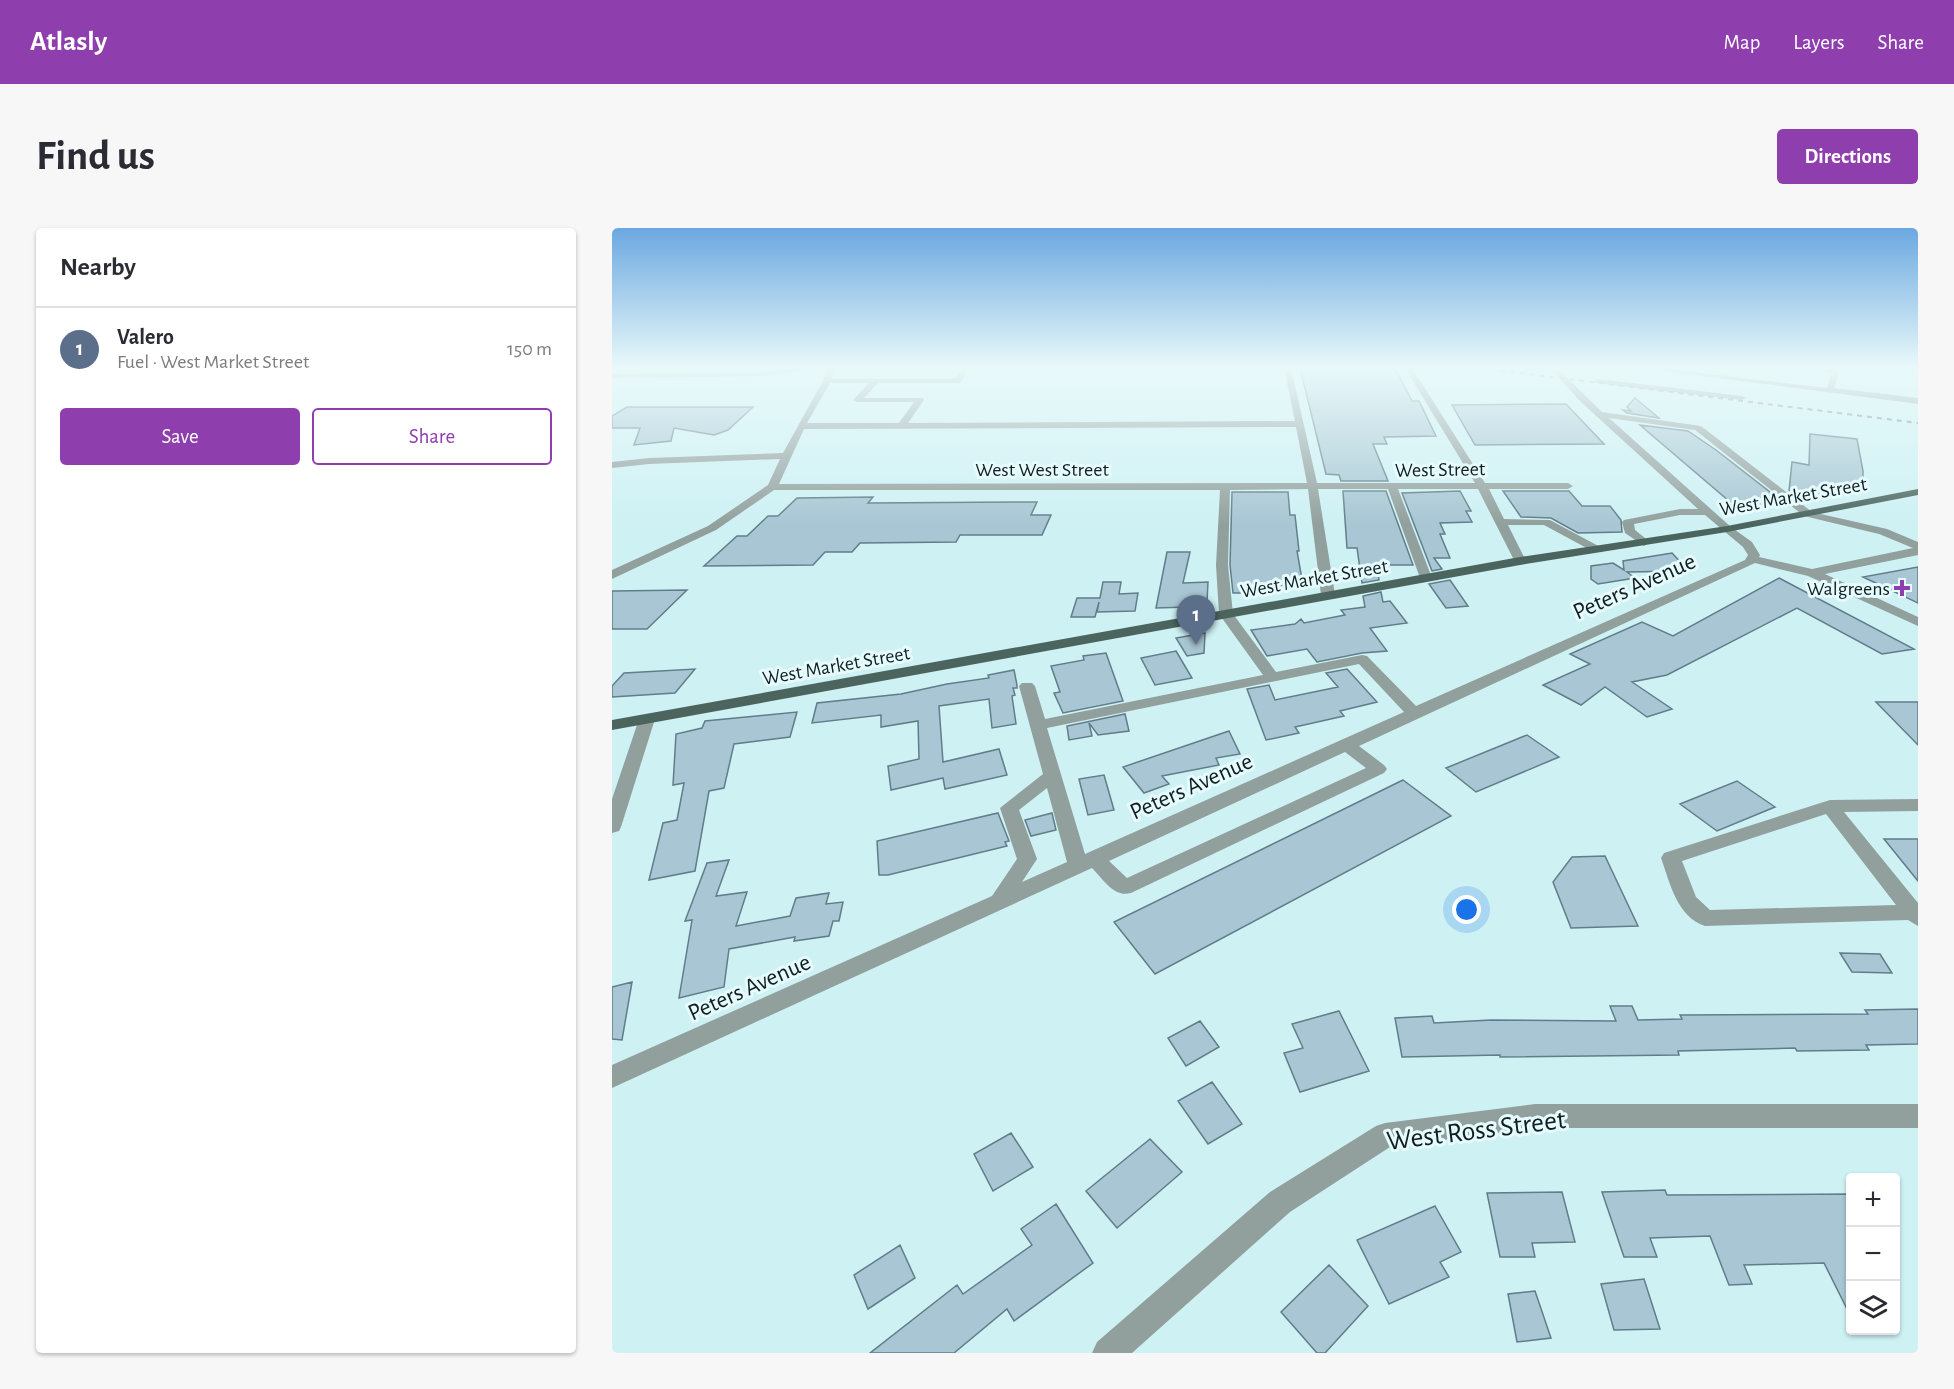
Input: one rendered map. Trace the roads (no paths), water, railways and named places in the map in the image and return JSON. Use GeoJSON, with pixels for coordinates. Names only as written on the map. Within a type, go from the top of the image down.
{"type":"FeatureCollection","features":[{"type":"Feature","properties":{"kind":"main road","name":"West Market Street"},"geometry":{"type":"LineString","coordinates":[[612,725],[1520,561],[1726,529],[1918,492]]}},
{"type":"Feature","properties":{"kind":"street"},"geometry":{"type":"LineString","coordinates":[[612,575],[712,528],[772,487],[804,420]]}},
{"type":"Feature","properties":{"kind":"street"},"geometry":{"type":"LineString","coordinates":[[902,425],[905,420]]}},
{"type":"Feature","properties":{"kind":"street"},"geometry":{"type":"LineString","coordinates":[[1299,420],[1313,488],[1328,595]]}},
{"type":"Feature","properties":{"kind":"street"},"geometry":{"type":"LineString","coordinates":[[1441,420],[1482,486],[1520,561]]}},
{"type":"Feature","properties":{"kind":"street"},"geometry":{"type":"LineString","coordinates":[[1606,420],[1726,529],[1748,545],[1754,555],[1752,559],[1812,573],[1918,622]]}},
{"type":"Feature","properties":{"kind":"street"},"geometry":{"type":"LineString","coordinates":[[1645,420],[1698,428]]}},
{"type":"Feature","properties":{"kind":"street"},"geometry":{"type":"LineString","coordinates":[[1690,420],[1808,514],[1883,531],[1918,546]]}},
{"type":"Feature","properties":{"kind":"street"},"geometry":{"type":"LineString","coordinates":[[801,426],[1300,424]]}},
{"type":"Feature","properties":{"kind":"street"},"geometry":{"type":"LineString","coordinates":[[612,465],[649,461],[786,456]]}},
{"type":"Feature","properties":{"kind":"street","name":"West Street"},"geometry":{"type":"LineString","coordinates":[[1313,488],[1568,486]]}},
{"type":"Feature","properties":{"kind":"street","name":"West West Street"},"geometry":{"type":"LineString","coordinates":[[772,487],[1313,488]]}},
{"type":"Feature","properties":{"kind":"street"},"geometry":{"type":"LineString","coordinates":[[1392,487],[1426,578]]}},
{"type":"Feature","properties":{"kind":"street"},"geometry":{"type":"LineString","coordinates":[[1225,488],[1222,564],[1226,614],[1272,677]]}},
{"type":"Feature","properties":{"kind":"street"},"geometry":{"type":"LineString","coordinates":[[1644,542],[1629,531],[1628,522],[1680,512],[1708,512]]}},
{"type":"Feature","properties":{"kind":"street"},"geometry":{"type":"LineString","coordinates":[[1500,522],[1546,522],[1598,549]]}},
{"type":"Feature","properties":{"kind":"street"},"geometry":{"type":"LineString","coordinates":[[1812,573],[1918,551]]}},
{"type":"Feature","properties":{"kind":"street","name":"Peters Avenue"},"geometry":{"type":"LineString","coordinates":[[612,1077],[1750,562],[1752,559]]}},
{"type":"Feature","properties":{"kind":"street"},"geometry":{"type":"LineString","coordinates":[[612,567],[627,567]]}},
{"type":"Feature","properties":{"kind":"street"},"geometry":{"type":"LineString","coordinates":[[1039,725],[1362,659],[1414,713]]}},
{"type":"Feature","properties":{"kind":"street"},"geometry":{"type":"LineString","coordinates":[[1027,686],[1053,775],[1086,862],[1124,888],[1378,769],[1345,744]]}},
{"type":"Feature","properties":{"kind":"street"},"geometry":{"type":"LineString","coordinates":[[612,827],[647,719]]}},
{"type":"Feature","properties":{"kind":"street"},"geometry":{"type":"LineString","coordinates":[[999,901],[1027,859],[1009,807],[1053,775]]}},
{"type":"Feature","properties":{"kind":"street"},"geometry":{"type":"LineString","coordinates":[[1915,915],[1705,918],[1687,901],[1671,858],[1830,806],[1918,805]]}},
{"type":"Feature","properties":{"kind":"street"},"geometry":{"type":"LineString","coordinates":[[1830,806],[1915,915]]}},
{"type":"Feature","properties":{"kind":"street","name":"West Ross Street"},"geometry":{"type":"LineString","coordinates":[[1108,1353],[1280,1202],[1385,1135],[1535,1116],[1918,1116]]}},
{"type":"Feature","properties":{"kind":"railway"},"geometry":{"type":"LineString","coordinates":[[1898,420],[1918,423]]}},
{"type":"Feature","properties":{"kind":"place","name":"Walgreens"},"geometry":{"type":"Point","coordinates":[1902,588]}},
{"type":"Feature","properties":{"kind":"place","name":"Valero"},"geometry":{"type":"Point","coordinates":[1196,645]}}]}
